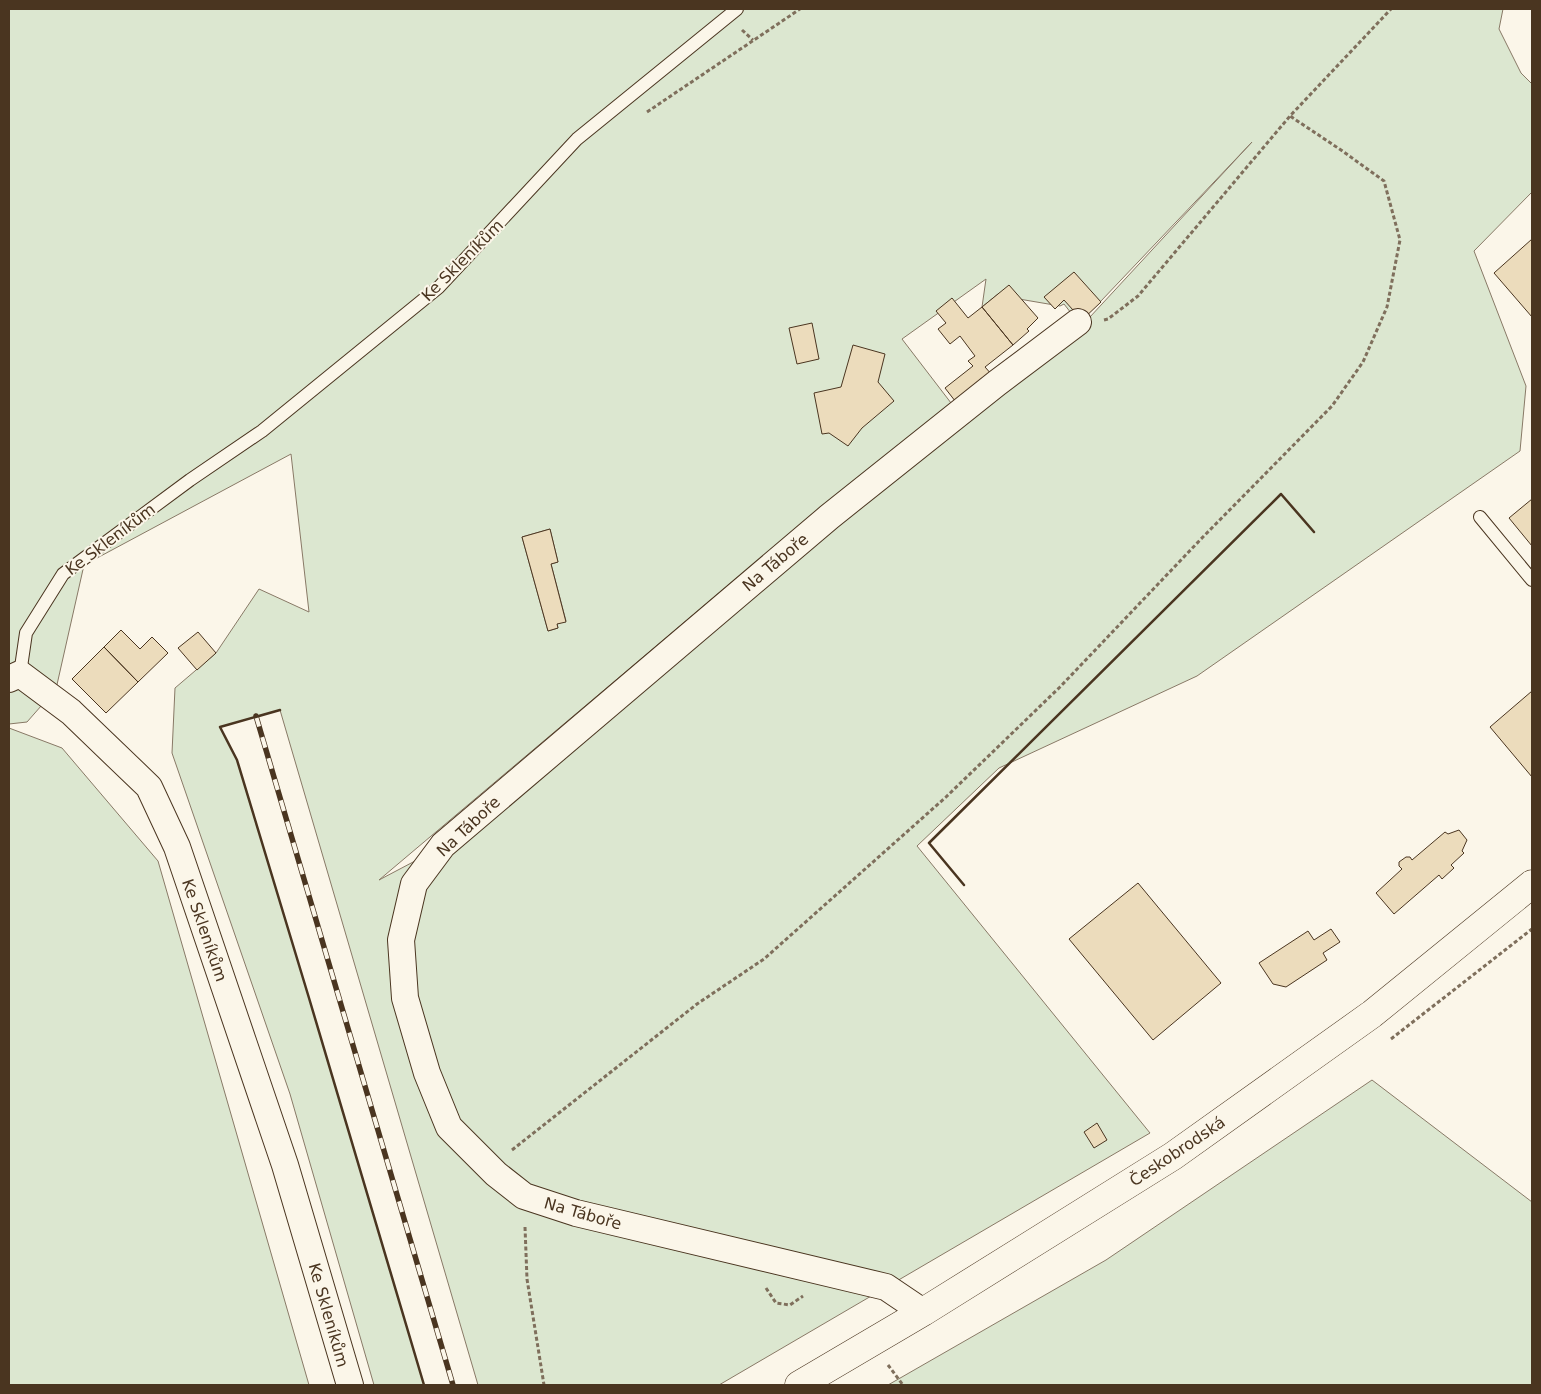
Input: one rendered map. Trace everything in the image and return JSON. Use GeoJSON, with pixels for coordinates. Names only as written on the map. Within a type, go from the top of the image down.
{"type":"FeatureCollection","features":[{"type":"Feature","properties":{"kind":"main road","name":"Českobrodská"},"geometry":{"type":"LineString","coordinates":[[799,1385],[923,1312],[1173,1156],[1372,1014],[1532,884]]}},
{"type":"Feature","properties":{"kind":"street","name":"Na Táboře"},"geometry":{"type":"LineString","coordinates":[[923,1312],[886,1287],[576,1213],[524,1196],[496,1174],[449,1128],[427,1073],[405,998],[401,940],[414,884],[443,845],[829,517],[997,383],[1078,322]]}},
{"type":"Feature","properties":{"kind":"street","name":"Ke Skleníkům"},"geometry":{"type":"LineString","coordinates":[[14,676],[71,712],[149,787],[177,847],[285,1165],[350,1385]]}},
{"type":"Feature","properties":{"kind":"lane","name":"Ke Skleníkům"},"geometry":{"type":"LineString","coordinates":[[14,676],[26,633],[62,574],[190,480],[262,431],[439,287],[577,139],[737,9]]}},
{"type":"Feature","properties":{"kind":"lane"},"geometry":{"type":"LineString","coordinates":[[1480,516],[1532,580]]}},
{"type":"Feature","properties":{"kind":"path"},"geometry":{"type":"LineString","coordinates":[[753,40],[800,9]]}},
{"type":"Feature","properties":{"kind":"path"},"geometry":{"type":"LineString","coordinates":[[1078,322],[1108,319],[1138,296],[1290,116],[1392,9]]}},
{"type":"Feature","properties":{"kind":"path"},"geometry":{"type":"LineString","coordinates":[[496,1174],[502,1158],[697,1004],[764,959],[946,797],[1060,687],[1201,539],[1332,406],[1363,362],[1387,307],[1400,240],[1384,181],[1290,116]]}},
{"type":"Feature","properties":{"kind":"path"},"geometry":{"type":"LineString","coordinates":[[524,1196],[527,1279],[544,1385]]}},
{"type":"Feature","properties":{"kind":"green space"},"geometry":{"type":"Polygon","coordinates":[[[9,9],[1503,9],[1499,29],[1521,73],[1532,84],[1532,192],[1474,251],[1526,386],[1520,451],[1197,676],[999,768],[917,846],[1150,1133],[719,1385],[478,1385],[280,710],[220,727],[237,760],[424,1385],[374,1385],[290,1094],[172,753],[175,688],[216,653],[259,589],[309,612],[291,454],[84,565],[56,689],[27,722],[9,724],[9,9]],[[1252,142],[1101,301],[1078,322],[1064,304],[1060,306],[1019,299],[1009,307],[998,294],[982,307],[986,279],[902,339],[961,416],[827,506],[751,566],[379,880],[415,861],[1077,331],[1252,142]],[[550,529],[522,537],[548,631],[558,628],[557,624],[566,621],[551,564],[558,562],[550,529]]]}},
{"type":"Feature","properties":{"kind":"green space"},"geometry":{"type":"Polygon","coordinates":[[[9,728],[62,748],[158,861],[309,1385],[9,1385],[9,728]]]}},
{"type":"Feature","properties":{"kind":"green space"},"geometry":{"type":"Polygon","coordinates":[[[1372,1080],[1532,1202],[1532,1385],[888,1385],[1106,1260],[1372,1080]]]}},
{"type":"Feature","properties":{"kind":"building"},"geometry":{"type":"Polygon","coordinates":[[[1532,239],[1532,317],[1494,273],[1532,239]]]}},
{"type":"Feature","properties":{"kind":"building"},"geometry":{"type":"Polygon","coordinates":[[[1074,272],[1101,302],[1082,320],[1064,300],[1055,309],[1044,297],[1074,272]]]}},
{"type":"Feature","properties":{"kind":"building"},"geometry":{"type":"Polygon","coordinates":[[[1009,285],[1038,318],[1027,329],[1029,331],[1013,345],[982,307],[1009,285]]]}},
{"type":"Feature","properties":{"kind":"building"},"geometry":{"type":"Polygon","coordinates":[[[952,298],[968,318],[982,307],[1013,345],[985,367],[993,376],[959,406],[945,388],[973,366],[968,361],[975,356],[960,336],[950,344],[938,329],[946,323],[936,311],[952,298]]]}},
{"type":"Feature","properties":{"kind":"building"},"geometry":{"type":"Polygon","coordinates":[[[812,323],[819,359],[797,364],[789,328],[812,323]]]}},
{"type":"Feature","properties":{"kind":"building"},"geometry":{"type":"Polygon","coordinates":[[[853,345],[885,354],[878,382],[894,401],[862,428],[848,446],[829,433],[822,434],[814,393],[841,387],[853,345]]]}},
{"type":"Feature","properties":{"kind":"building"},"geometry":{"type":"Polygon","coordinates":[[[1532,499],[1532,546],[1509,518],[1532,499]]]}},
{"type":"Feature","properties":{"kind":"building"},"geometry":{"type":"Polygon","coordinates":[[[550,529],[558,562],[551,564],[566,622],[557,624],[558,628],[548,631],[522,537],[550,529]]]}},
{"type":"Feature","properties":{"kind":"building"},"geometry":{"type":"Polygon","coordinates":[[[121,630],[140,649],[152,637],[168,653],[138,682],[104,647],[121,630]]]}},
{"type":"Feature","properties":{"kind":"building"},"geometry":{"type":"Polygon","coordinates":[[[198,632],[216,653],[197,670],[178,648],[198,632]]]}},
{"type":"Feature","properties":{"kind":"building"},"geometry":{"type":"Polygon","coordinates":[[[104,647],[138,682],[106,713],[72,679],[104,647]]]}},
{"type":"Feature","properties":{"kind":"building"},"geometry":{"type":"Polygon","coordinates":[[[1532,691],[1532,777],[1490,727],[1532,691]]]}},
{"type":"Feature","properties":{"kind":"building"},"geometry":{"type":"Polygon","coordinates":[[[1459,830],[1467,840],[1462,851],[1464,853],[1451,865],[1454,868],[1442,879],[1439,875],[1394,914],[1376,893],[1402,869],[1399,866],[1399,862],[1406,857],[1410,857],[1412,860],[1445,832],[1448,834],[1459,830]]]}},
{"type":"Feature","properties":{"kind":"building"},"geometry":{"type":"Polygon","coordinates":[[[1138,883],[1221,983],[1153,1040],[1069,939],[1138,883]]]}},
{"type":"Feature","properties":{"kind":"building"},"geometry":{"type":"Polygon","coordinates":[[[1331,929],[1340,942],[1323,953],[1327,960],[1286,987],[1273,984],[1259,963],[1308,931],[1314,940],[1331,929]]]}},
{"type":"Feature","properties":{"kind":"building"},"geometry":{"type":"Polygon","coordinates":[[[1097,1123],[1107,1140],[1094,1148],[1084,1132],[1097,1123]]]}},
{"type":"Feature","properties":{"kind":"railway"},"geometry":{"type":"LineString","coordinates":[[256,716],[453,1385]]}},
{"type":"Feature","properties":{"kind":"wall"},"geometry":{"type":"LineString","coordinates":[[964,885],[929,843],[1281,494],[1314,532]]}},
{"type":"Feature","properties":{"kind":"wall"},"geometry":{"type":"LineString","coordinates":[[280,710],[220,727],[237,760],[424,1385]]}}]}
